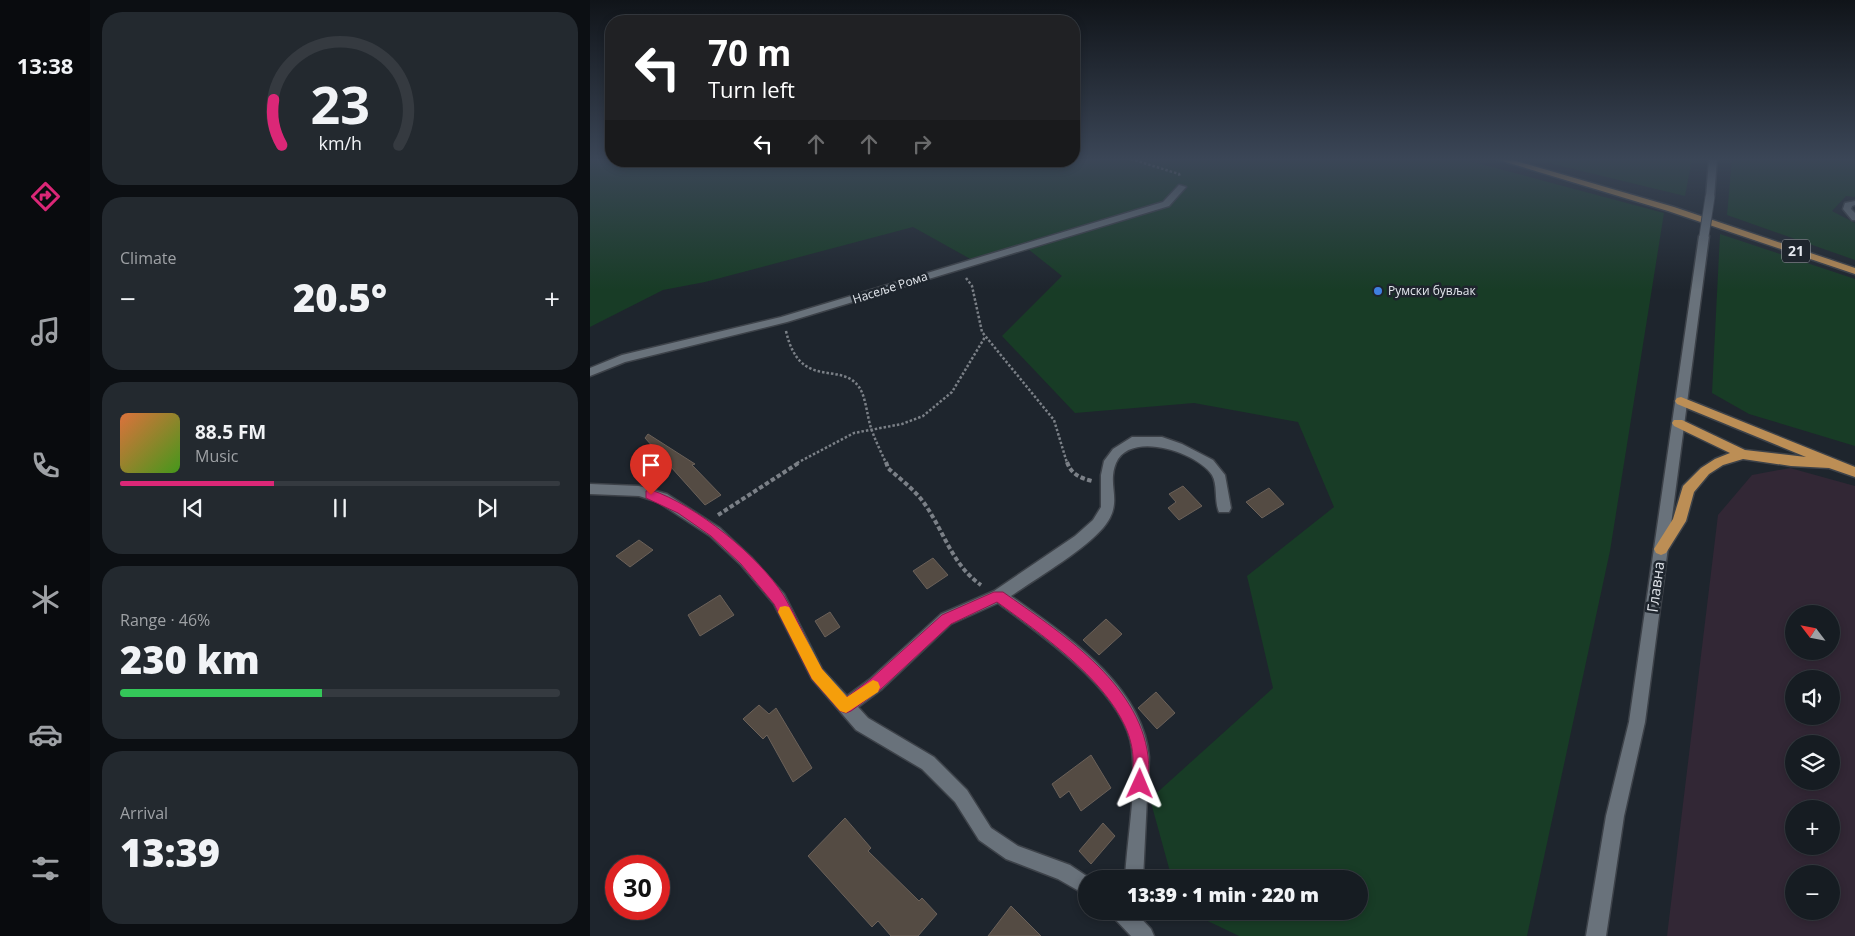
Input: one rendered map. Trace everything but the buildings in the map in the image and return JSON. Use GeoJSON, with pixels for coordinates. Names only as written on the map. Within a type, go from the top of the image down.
{"type":"FeatureCollection","features":[{"type":"Feature","properties":{"kind":"main road","name":"21"},"geometry":{"type":"LineString","coordinates":[[1648,203],[1855,271]]}},
{"type":"Feature","properties":{"kind":"main road"},"geometry":{"type":"LineString","coordinates":[[1681,401],[1855,472]]}},
{"type":"Feature","properties":{"kind":"main road"},"geometry":{"type":"LineString","coordinates":[[1678,423],[1743,454],[1791,461],[1829,463]]}},
{"type":"Feature","properties":{"kind":"main road"},"geometry":{"type":"LineString","coordinates":[[1661,549],[1679,521],[1688,490],[1698,477],[1719,462],[1743,454]]}},
{"type":"Feature","properties":{"kind":"street","name":"Насеље Рома"},"geometry":{"type":"LineString","coordinates":[[590,372],[622,359],[783,320],[1167,203]]}},
{"type":"Feature","properties":{"kind":"street","name":"Главна"},"geometry":{"type":"LineString","coordinates":[[1596,936],[1615,816],[1637,722],[1709,203]]}},
{"type":"Feature","properties":{"kind":"street"},"geometry":{"type":"LineString","coordinates":[[846,706],[876,684],[946,619],[998,596],[1080,540],[1098,524],[1108,508],[1107,485],[1110,461],[1117,452],[1132,442],[1162,442],[1178,447],[1209,463],[1219,475],[1224,508]]}},
{"type":"Feature","properties":{"kind":"street"},"geometry":{"type":"LineString","coordinates":[[590,489],[640,491],[662,498],[703,524],[746,561],[779,599],[817,674],[862,724],[928,763],[961,796],[985,834],[1012,853],[1063,872],[1078,881]]}},
{"type":"Feature","properties":{"kind":"street"},"geometry":{"type":"LineString","coordinates":[[998,596],[1059,640],[1114,693],[1131,722],[1139,742],[1141,766],[1135,870]]}},
{"type":"Feature","properties":{"kind":"lane"},"geometry":{"type":"LineString","coordinates":[[1855,203],[1848,205],[1846,209],[1855,218]]}},
{"type":"Feature","properties":{"kind":"path"},"geometry":{"type":"LineString","coordinates":[[957,267],[972,286],[977,316],[985,337],[1054,420],[1069,469],[1080,478],[1107,485]]}},
{"type":"Feature","properties":{"kind":"path"},"geometry":{"type":"LineString","coordinates":[[783,320],[790,349],[798,360],[812,370],[847,378],[860,387],[872,430],[888,468],[924,502],[968,576],[998,596]]}},
{"type":"Feature","properties":{"kind":"path"},"geometry":{"type":"LineString","coordinates":[[703,524],[798,463],[854,434],[902,424],[923,416],[952,392],[985,337]]}},
{"type":"Feature","properties":{"kind":"shaded area"},"geometry":{"type":"Polygon","coordinates":[[[1790,468],[1855,486],[1855,936],[1667,936],[1718,515],[1752,475],[1790,468]]]}},
{"type":"Feature","properties":{"kind":"green space"},"geometry":{"type":"Polygon","coordinates":[[[590,203],[1625,203],[1664,213],[1610,551],[1527,936],[1239,936],[1206,920],[1368,920],[1368,870],[1170,870],[1150,799],[1273,688],[1247,576],[1334,507],[1298,422],[1194,403],[1075,413],[1002,336],[1062,276],[1028,249],[974,261],[913,227],[705,282],[663,290],[590,327],[590,203]]]}},
{"type":"Feature","properties":{"kind":"green space"},"geometry":{"type":"Polygon","coordinates":[[[1728,203],[1840,203],[1832,211],[1855,223],[1855,260],[1727,215],[1728,203]]]}},
{"type":"Feature","properties":{"kind":"green space"},"geometry":{"type":"Polygon","coordinates":[[[1720,234],[1855,279],[1855,446],[1749,414],[1712,393],[1720,234]]]}},
{"type":"Feature","properties":{"kind":"slow traffic"},"geometry":{"type":"LineString","coordinates":[[785,612],[817,674],[846,706],[873,687]]}},
{"type":"Feature","properties":{"kind":"place","name":"Румски бувљак"},"geometry":{"type":"Point","coordinates":[1378,291]}},
{"type":"Feature","properties":{"kind":"route"},"geometry":{"type":"LineString","coordinates":[[651,495],[662,498],[715,532],[746,561],[779,599],[817,674],[846,706],[895,668],[923,639],[946,619],[998,596],[1059,640],[1114,693],[1131,722],[1139,742],[1140,784]]}}]}
